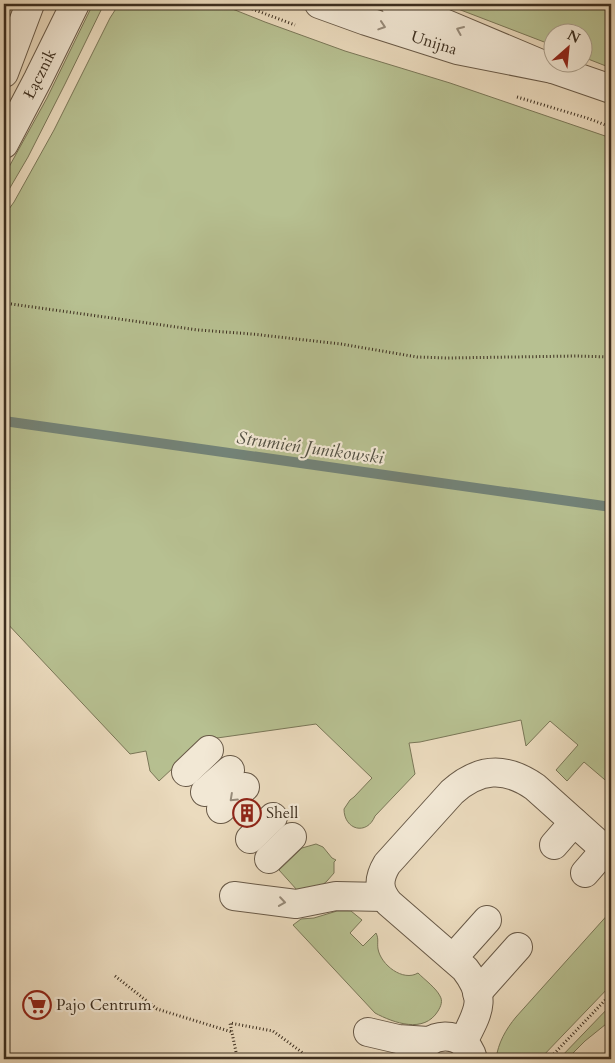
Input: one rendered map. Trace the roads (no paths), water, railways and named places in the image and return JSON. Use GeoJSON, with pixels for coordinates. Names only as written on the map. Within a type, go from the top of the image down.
{"type":"FeatureCollection","features":[{"type":"Feature","properties":{"kind":"street","name":"Łącznik"},"geometry":{"type":"LineString","coordinates":[[4,74],[30,4]]}},
{"type":"Feature","properties":{"kind":"street","name":"Łącznik"},"geometry":{"type":"LineString","coordinates":[[4,144],[75,4]]}},
{"type":"Feature","properties":{"kind":"street","name":"Unijna"},"geometry":{"type":"LineString","coordinates":[[319,4],[457,50],[542,67]]}},
{"type":"Feature","properties":{"kind":"street","name":"Unijna"},"geometry":{"type":"LineString","coordinates":[[395,4],[542,64]]}},
{"type":"Feature","properties":{"kind":"street","name":"Unijna"},"geometry":{"type":"LineString","coordinates":[[562,72],[611,89]]}},
{"type":"Feature","properties":{"kind":"street"},"geometry":{"type":"LineString","coordinates":[[186,772],[209,750]]}},
{"type":"Feature","properties":{"kind":"street"},"geometry":{"type":"LineString","coordinates":[[468,1051],[479,1006],[474,981],[453,958],[384,897],[381,889],[381,880],[387,864],[462,783],[473,776],[499,773],[512,775],[534,787],[608,852],[585,873]]}},
{"type":"Feature","properties":{"kind":"street"},"geometry":{"type":"LineString","coordinates":[[213,801],[237,778]]}},
{"type":"Feature","properties":{"kind":"street"},"geometry":{"type":"LineString","coordinates":[[250,839],[273,817]]}},
{"type":"Feature","properties":{"kind":"street"},"geometry":{"type":"LineString","coordinates":[[554,845],[574,822]]}},
{"type":"Feature","properties":{"kind":"street"},"geometry":{"type":"LineString","coordinates":[[268,859],[292,837]]}},
{"type":"Feature","properties":{"kind":"street"},"geometry":{"type":"LineString","coordinates":[[234,896],[296,904],[336,896],[384,897]]}},
{"type":"Feature","properties":{"kind":"street"},"geometry":{"type":"LineString","coordinates":[[453,958],[488,920]]}},
{"type":"Feature","properties":{"kind":"street"},"geometry":{"type":"LineString","coordinates":[[477,993],[518,947]]}},
{"type":"Feature","properties":{"kind":"street"},"geometry":{"type":"LineString","coordinates":[[396,1059],[387,1053],[368,1032],[398,1039],[422,1050],[436,1038],[446,1036],[454,1038],[468,1051]]}},
{"type":"Feature","properties":{"kind":"waterway","name":"Strumień Junikowski"},"geometry":{"type":"LineString","coordinates":[[4,421],[611,507]]}},
{"type":"Feature","properties":{"kind":"place","name":"Shell"},"geometry":{"type":"Point","coordinates":[247,813]}},
{"type":"Feature","properties":{"kind":"place","name":"Pajo Centrum"},"geometry":{"type":"Point","coordinates":[37,1005]}}]}
